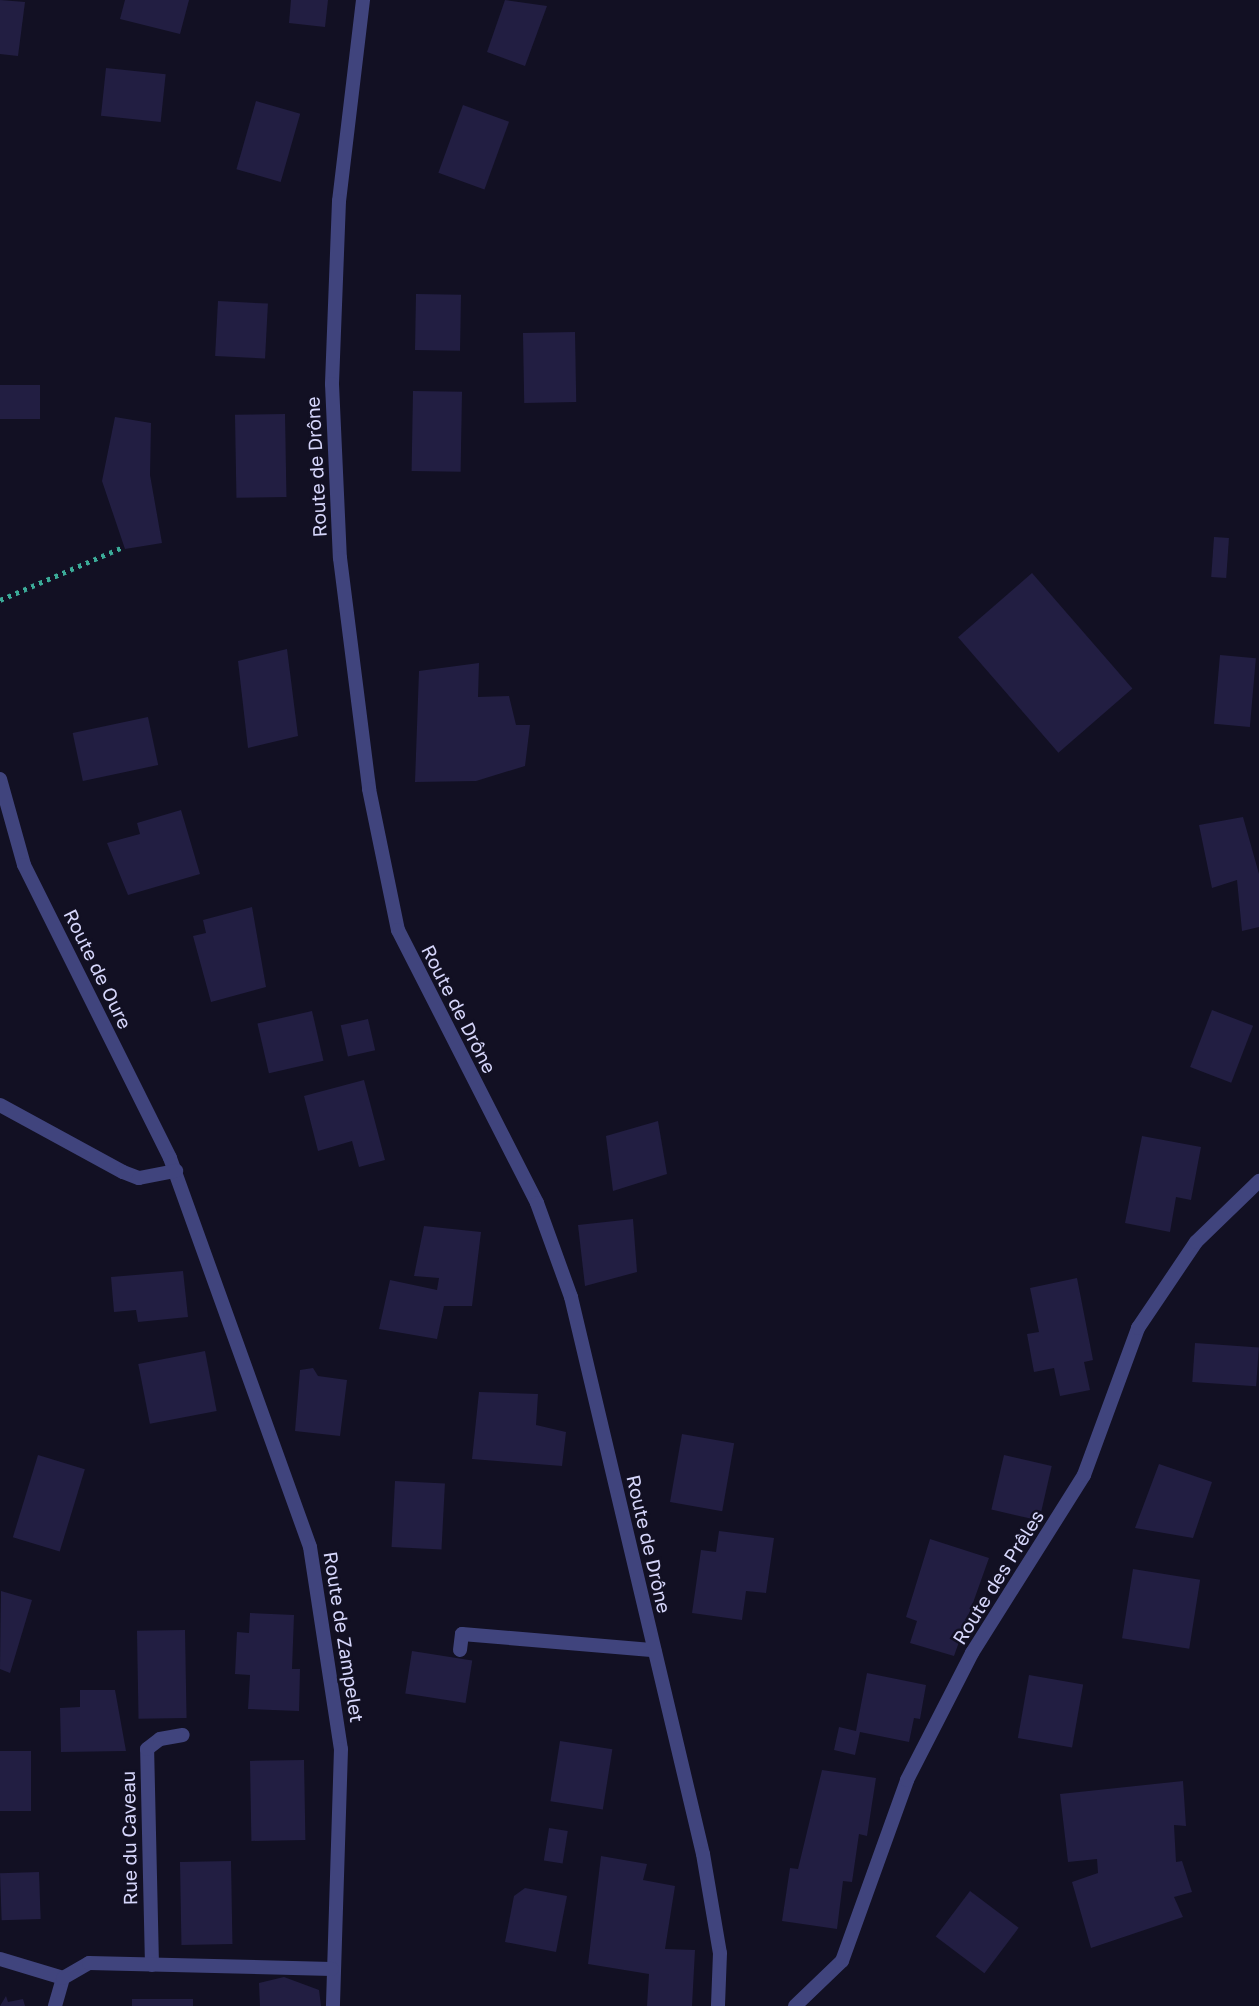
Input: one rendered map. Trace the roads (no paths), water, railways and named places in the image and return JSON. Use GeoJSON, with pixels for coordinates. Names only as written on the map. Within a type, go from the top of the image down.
{"type":"FeatureCollection","features":[{"type":"Feature","properties":{"kind":"street","name":"Route de Drône"},"geometry":{"type":"LineString","coordinates":[[363,0],[339,201],[332,384],[340,558],[369,789],[398,930],[537,1203],[571,1297],[716,1920],[718,2006]]}},
{"type":"Feature","properties":{"kind":"street","name":"Route de Oure"},"geometry":{"type":"LineString","coordinates":[[0,779],[24,864],[176,1171]]}},
{"type":"Feature","properties":{"kind":"street"},"geometry":{"type":"LineString","coordinates":[[0,1105],[123,1172],[139,1178],[176,1171]]}},
{"type":"Feature","properties":{"kind":"street","name":"Route de Zampelet"},"geometry":{"type":"LineString","coordinates":[[176,1171],[295,1498],[320,1589],[341,1749],[332,1969],[333,2006]]}},
{"type":"Feature","properties":{"kind":"street","name":"Route des Prêles"},"geometry":{"type":"LineString","coordinates":[[796,2006],[842,1961],[907,1780],[972,1653],[1084,1475],[1138,1328],[1196,1242],[1259,1181]]}},
{"type":"Feature","properties":{"kind":"street"},"geometry":{"type":"LineString","coordinates":[[460,1650],[462,1634],[654,1650]]}},
{"type":"Feature","properties":{"kind":"street","name":"Rue du Caveau"},"geometry":{"type":"LineString","coordinates":[[152,1965],[147,1749],[160,1738],[183,1735]]}},
{"type":"Feature","properties":{"kind":"street"},"geometry":{"type":"LineString","coordinates":[[0,1959],[63,1978]]}},
{"type":"Feature","properties":{"kind":"street"},"geometry":{"type":"LineString","coordinates":[[55,2006],[63,1978],[89,1963],[332,1969]]}}]}
